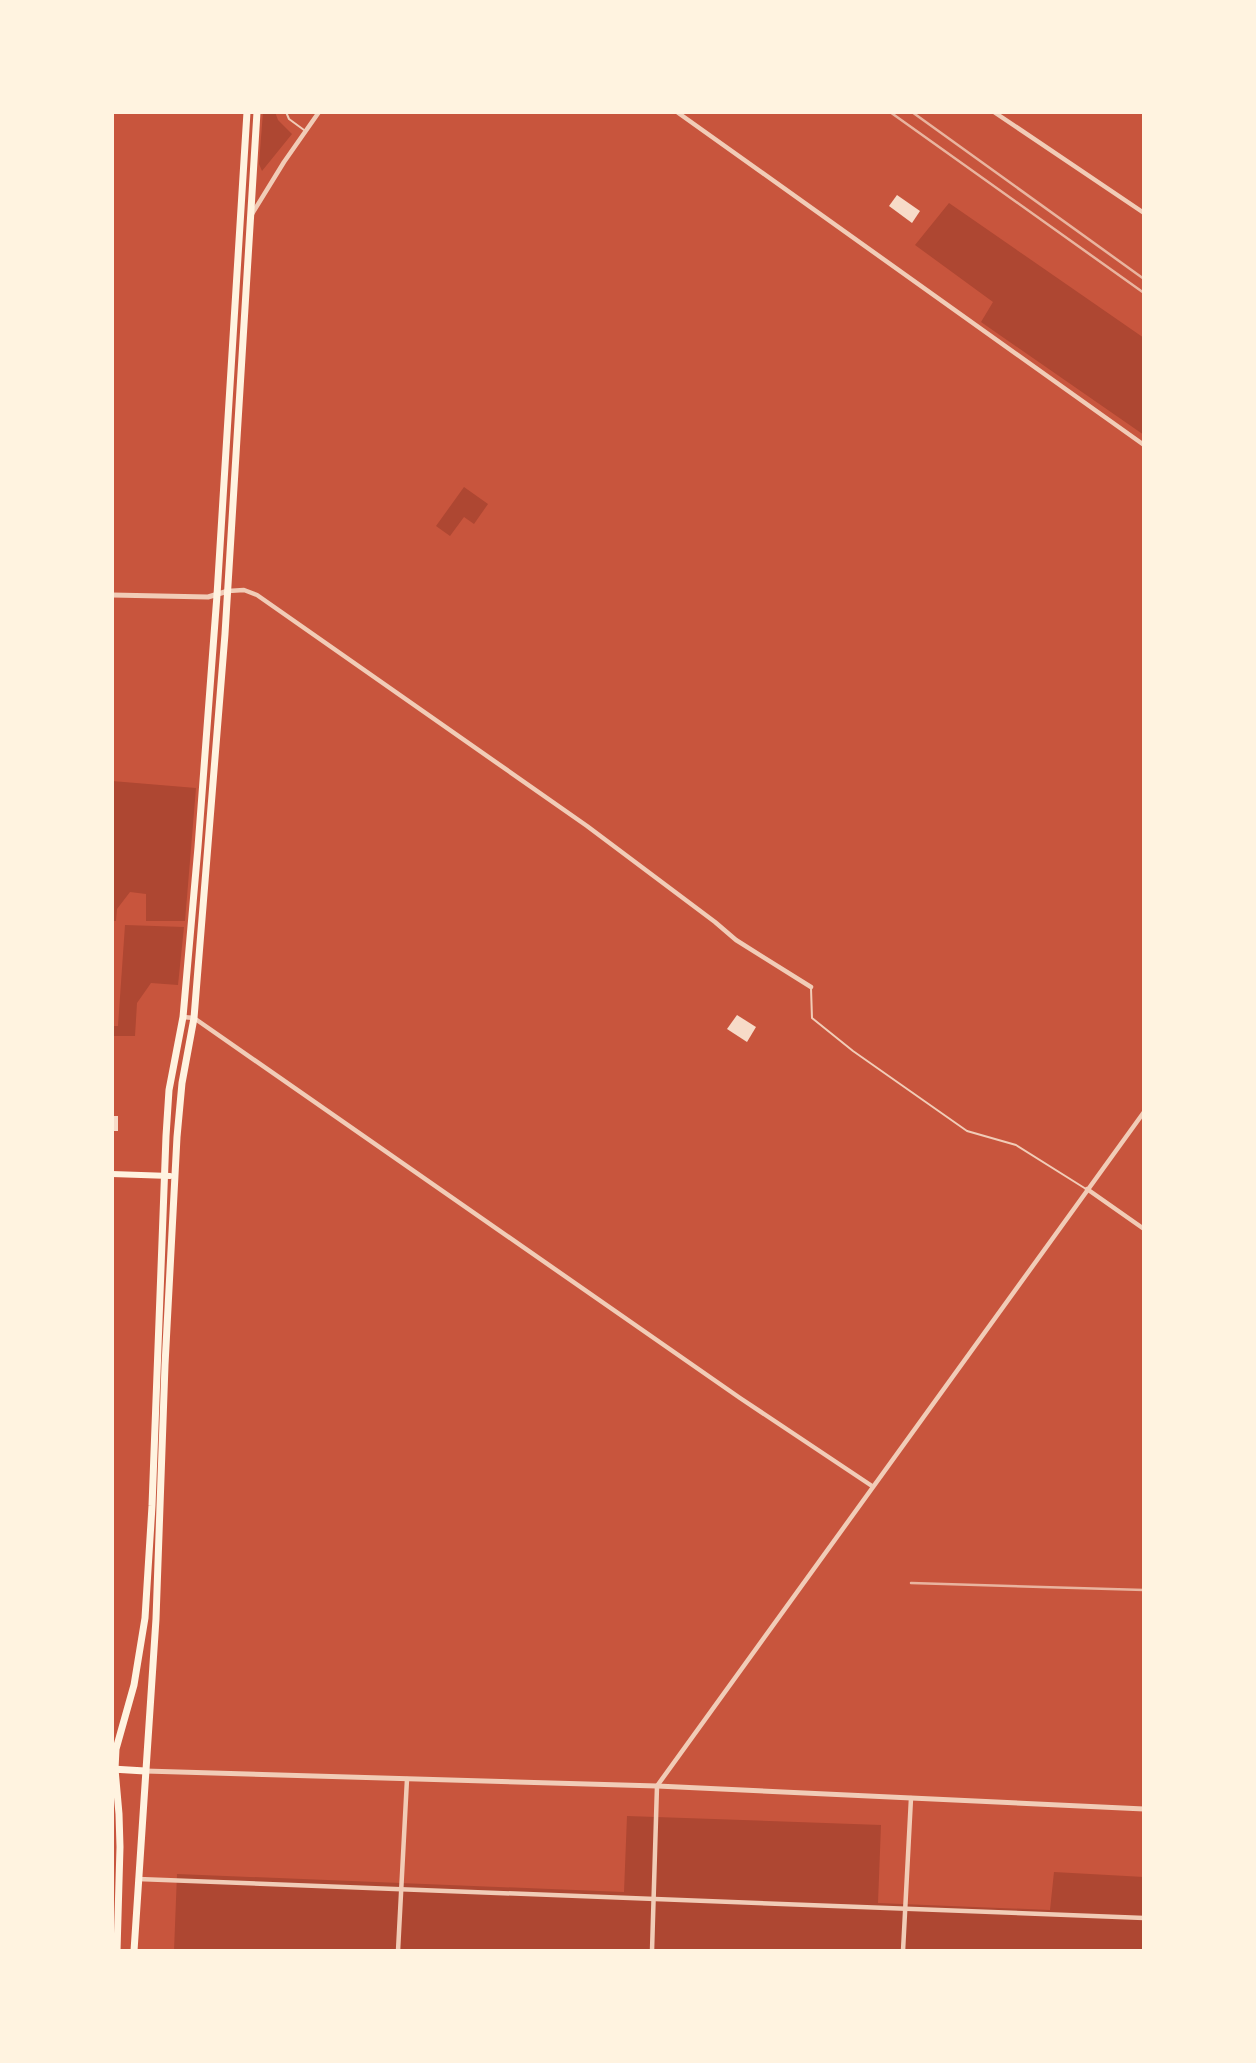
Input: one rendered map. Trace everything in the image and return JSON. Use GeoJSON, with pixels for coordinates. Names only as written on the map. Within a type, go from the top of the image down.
{"type":"FeatureCollection","features":[{"type":"Feature","properties":{"kind":"main road"},"geometry":{"type":"LineString","coordinates":[[117,1951],[120,1836],[113,1769],[134,1685],[145,1618],[169,1090],[183,1017],[198,846],[217,595],[247,112]]}},
{"type":"Feature","properties":{"kind":"main road"},"geometry":{"type":"LineString","coordinates":[[134,1951],[156,1619],[175,1176],[182,1083],[194,1018],[228,591],[257,112]]}},
{"type":"Feature","properties":{"kind":"main road"},"geometry":{"type":"LineString","coordinates":[[112,1174],[175,1176]]}},
{"type":"Feature","properties":{"kind":"main road"},"geometry":{"type":"LineString","coordinates":[[113,1769],[145,1771]]}},
{"type":"Feature","properties":{"kind":"street"},"geometry":{"type":"LineString","coordinates":[[249,218],[319,112]]}},
{"type":"Feature","properties":{"kind":"street"},"geometry":{"type":"LineString","coordinates":[[677,112],[1144,445]]}},
{"type":"Feature","properties":{"kind":"street"},"geometry":{"type":"LineString","coordinates":[[994,112],[1144,213]]}},
{"type":"Feature","properties":{"kind":"street"},"geometry":{"type":"LineString","coordinates":[[112,595],[208,597],[244,590],[257,595],[587,826],[736,940],[811,987]]}},
{"type":"Feature","properties":{"kind":"street"},"geometry":{"type":"LineString","coordinates":[[183,1017],[194,1018],[729,1390],[872,1486]]}},
{"type":"Feature","properties":{"kind":"street"},"geometry":{"type":"LineString","coordinates":[[652,1951],[657,1786],[1144,1112]]}},
{"type":"Feature","properties":{"kind":"street"},"geometry":{"type":"LineString","coordinates":[[1087,1189],[1144,1229]]}},
{"type":"Feature","properties":{"kind":"street"},"geometry":{"type":"LineString","coordinates":[[145,1771],[657,1786],[1144,1809]]}},
{"type":"Feature","properties":{"kind":"street"},"geometry":{"type":"LineString","coordinates":[[398,1951],[407,1779]]}},
{"type":"Feature","properties":{"kind":"street"},"geometry":{"type":"LineString","coordinates":[[903,1951],[911,1798]]}},
{"type":"Feature","properties":{"kind":"street"},"geometry":{"type":"LineString","coordinates":[[138,1879],[1144,1918]]}},
{"type":"Feature","properties":{"kind":"lane"},"geometry":{"type":"LineString","coordinates":[[286,112],[289,119],[306,132]]}},
{"type":"Feature","properties":{"kind":"lane"},"geometry":{"type":"LineString","coordinates":[[811,987],[812,1018],[853,1051],[967,1131],[1016,1145],[1087,1189]]}},
{"type":"Feature","properties":{"kind":"shaded area"},"geometry":{"type":"Polygon","coordinates":[[[263,112],[275,112],[278,120],[292,134],[262,171],[259,164],[263,112]]]}},
{"type":"Feature","properties":{"kind":"shaded area"},"geometry":{"type":"Polygon","coordinates":[[[949,203],[1144,338],[1144,435],[981,322],[993,302],[915,245],[949,203]]]}},
{"type":"Feature","properties":{"kind":"shaded area"},"geometry":{"type":"Polygon","coordinates":[[[464,487],[488,504],[474,524],[464,517],[450,536],[436,526],[464,487]]]}},
{"type":"Feature","properties":{"kind":"shaded area"},"geometry":{"type":"Polygon","coordinates":[[[112,781],[196,788],[185,921],[146,921],[146,894],[130,892],[117,909],[116,921],[112,921],[112,781]]]}},
{"type":"Feature","properties":{"kind":"shaded area"},"geometry":{"type":"Polygon","coordinates":[[[125,925],[184,927],[178,985],[151,983],[137,1003],[135,1036],[112,1036],[112,1026],[118,1026],[125,925]]]}},
{"type":"Feature","properties":{"kind":"shaded area"},"geometry":{"type":"Polygon","coordinates":[[[627,1816],[881,1825],[878,1903],[1050,1910],[1054,1872],[1144,1877],[1144,1951],[174,1951],[177,1874],[624,1892],[627,1816]]]}},
{"type":"Feature","properties":{"kind":"building"},"geometry":{"type":"Polygon","coordinates":[[[897,195],[920,211],[912,223],[889,206],[897,195]]]}},
{"type":"Feature","properties":{"kind":"building"},"geometry":{"type":"Polygon","coordinates":[[[737,1015],[756,1027],[747,1042],[727,1029],[737,1015]]]}},
{"type":"Feature","properties":{"kind":"building"},"geometry":{"type":"Polygon","coordinates":[[[112,1116],[118,1116],[118,1131],[112,1131],[112,1116]]]}},
{"type":"Feature","properties":{"kind":"railway"},"geometry":{"type":"LineString","coordinates":[[890,112],[1144,293]]}},
{"type":"Feature","properties":{"kind":"railway"},"geometry":{"type":"LineString","coordinates":[[912,112],[1144,279]]}},
{"type":"Feature","properties":{"kind":"railway"},"geometry":{"type":"LineString","coordinates":[[911,1583],[1144,1590]]}}]}
